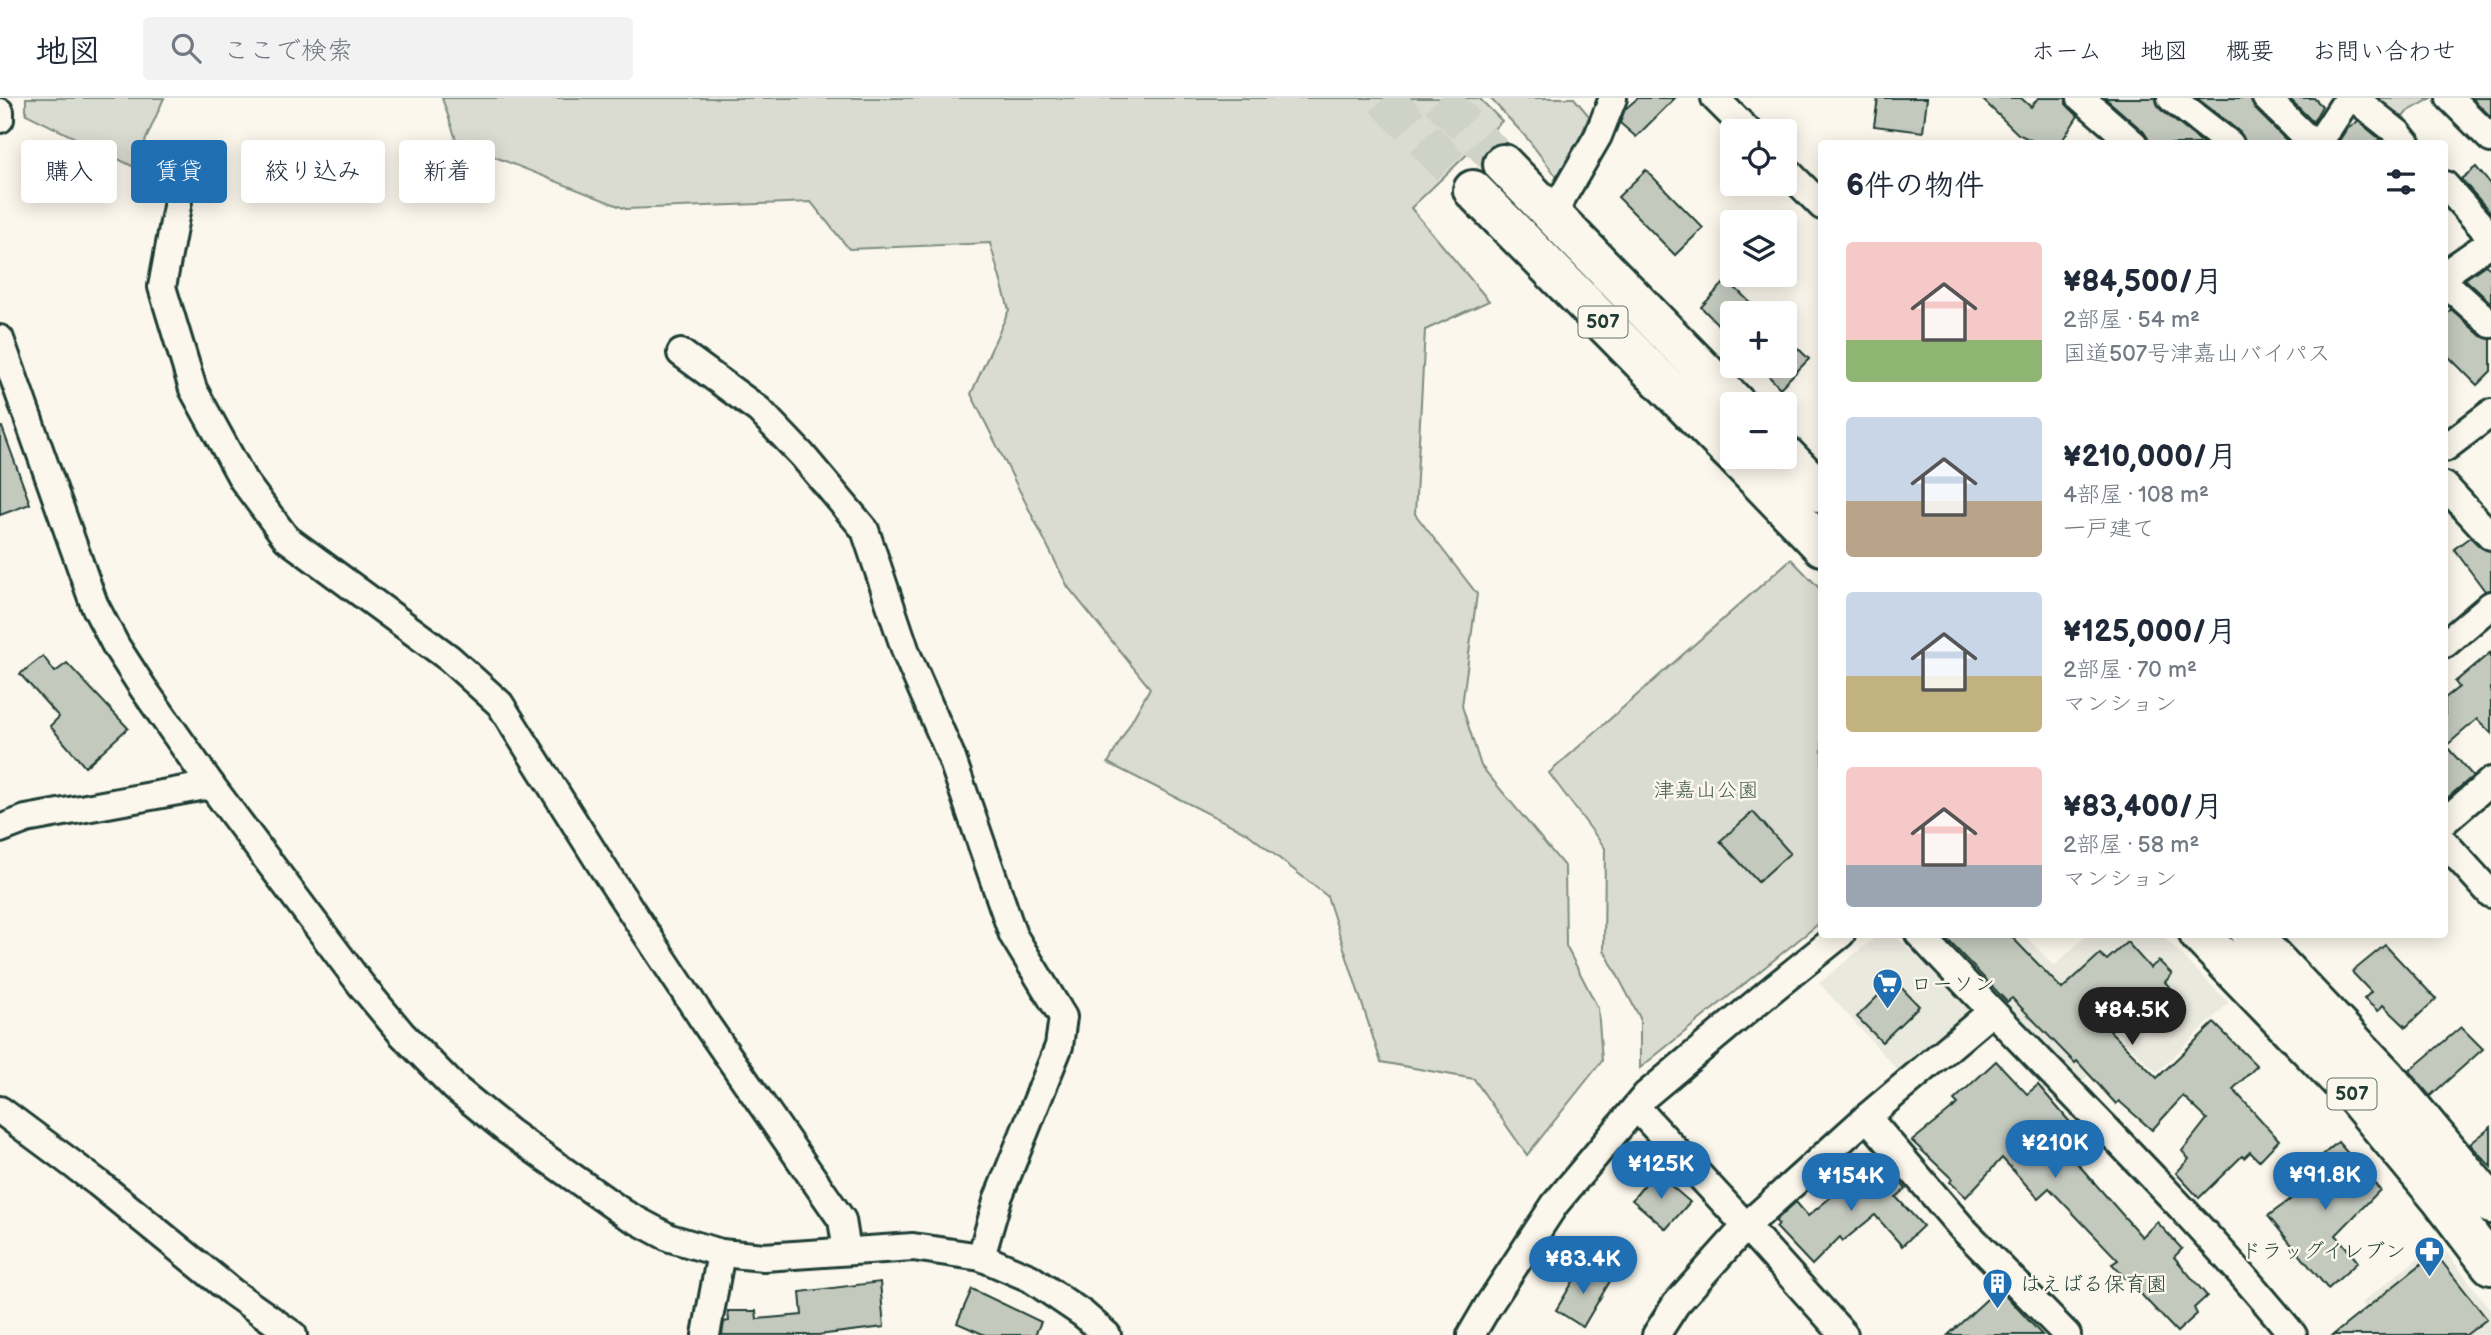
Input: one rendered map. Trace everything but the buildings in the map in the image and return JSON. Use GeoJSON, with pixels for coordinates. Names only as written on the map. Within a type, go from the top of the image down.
{"type":"FeatureCollection","features":[{"type":"Feature","properties":{"kind":"highway","name":"507"},"geometry":{"type":"LineString","coordinates":[[1503,164],[1724,392]]}},
{"type":"Feature","properties":{"kind":"highway","name":"507"},"geometry":{"type":"LineString","coordinates":[[1473,190],[1720,441]]}},
{"type":"Feature","properties":{"kind":"highway"},"geometry":{"type":"LineString","coordinates":[[1797,467],[1818,489]]}},
{"type":"Feature","properties":{"kind":"highway","name":"507"},"geometry":{"type":"LineString","coordinates":[[1748,469],[1818,542]]}},
{"type":"Feature","properties":{"kind":"highway","name":"507"},"geometry":{"type":"LineString","coordinates":[[2203,938],[2357,1098],[2440,1198],[2491,1265]]}},
{"type":"Feature","properties":{"kind":"highway","name":"507"},"geometry":{"type":"LineString","coordinates":[[2254,938],[2386,1077],[2491,1204]]}},
{"type":"Feature","properties":{"kind":"street"},"geometry":{"type":"LineString","coordinates":[[1552,215],[1598,136],[1613,98]]}},
{"type":"Feature","properties":{"kind":"street"},"geometry":{"type":"LineString","coordinates":[[1715,98],[1736,119]]}},
{"type":"Feature","properties":{"kind":"street"},"geometry":{"type":"LineString","coordinates":[[2081,98],[2129,140]]}},
{"type":"Feature","properties":{"kind":"street"},"geometry":{"type":"LineString","coordinates":[[2171,98],[2225,140]]}},
{"type":"Feature","properties":{"kind":"street"},"geometry":{"type":"LineString","coordinates":[[2266,98],[2311,140]]}},
{"type":"Feature","properties":{"kind":"street"},"geometry":{"type":"LineString","coordinates":[[2318,140],[2348,98]]}},
{"type":"Feature","properties":{"kind":"street"},"geometry":{"type":"LineString","coordinates":[[2354,98],[2404,140]]}},
{"type":"Feature","properties":{"kind":"street"},"geometry":{"type":"LineString","coordinates":[[2450,98],[2491,139]]}},
{"type":"Feature","properties":{"kind":"street"},"geometry":{"type":"LineString","coordinates":[[0,112],[0,120]]}},
{"type":"Feature","properties":{"kind":"street"},"geometry":{"type":"LineString","coordinates":[[1797,180],[1818,198]]}},
{"type":"Feature","properties":{"kind":"street"},"geometry":{"type":"LineString","coordinates":[[2448,189],[2491,239],[2448,272]]}},
{"type":"Feature","properties":{"kind":"street"},"geometry":{"type":"LineString","coordinates":[[177,203],[162,287],[193,389],[243,480],[286,538],[449,658],[500,704],[701,1016],[842,1220],[847,1251]]}},
{"type":"Feature","properties":{"kind":"street"},"geometry":{"type":"LineString","coordinates":[[2448,286],[2491,324]]}},
{"type":"Feature","properties":{"kind":"street"},"geometry":{"type":"LineString","coordinates":[[0,339],[94,604],[143,688],[211,785],[362,986],[402,1034],[455,1088],[509,1132],[625,1214],[670,1238],[721,1253],[764,1256],[913,1247],[981,1256],[1030,1278],[1083,1314],[1107,1335]]}},
{"type":"Feature","properties":{"kind":"street"},"geometry":{"type":"LineString","coordinates":[[681,352],[759,410],[802,455],[865,530],[907,655],[951,756],[1013,935],[1063,1017],[1059,1046],[998,1198],[981,1256]]}},
{"type":"Feature","properties":{"kind":"street"},"geometry":{"type":"LineString","coordinates":[[2448,446],[2491,413]]}},
{"type":"Feature","properties":{"kind":"street"},"geometry":{"type":"LineString","coordinates":[[2448,489],[2491,536]]}},
{"type":"Feature","properties":{"kind":"street"},"geometry":{"type":"LineString","coordinates":[[2448,641],[2491,605]]}},
{"type":"Feature","properties":{"kind":"street"},"geometry":{"type":"LineString","coordinates":[[2448,818],[2491,781]]}},
{"type":"Feature","properties":{"kind":"street"},"geometry":{"type":"LineString","coordinates":[[0,829],[26,819],[211,785]]}},
{"type":"Feature","properties":{"kind":"street"},"geometry":{"type":"LineString","coordinates":[[2448,846],[2491,894]]}},
{"type":"Feature","properties":{"kind":"street"},"geometry":{"type":"LineString","coordinates":[[1471,1335],[1555,1203],[1647,1096],[1836,938]]}},
{"type":"Feature","properties":{"kind":"street"},"geometry":{"type":"LineString","coordinates":[[1923,938],[1991,1012],[2161,1183],[2293,1335]]}},
{"type":"Feature","properties":{"kind":"street"},"geometry":{"type":"LineString","coordinates":[[1656,1335],[1676,1304],[1746,1226],[1867,1117],[1991,1012]]}},
{"type":"Feature","properties":{"kind":"street"},"geometry":{"type":"LineString","coordinates":[[1637,1108],[1844,1335]]}},
{"type":"Feature","properties":{"kind":"street"},"geometry":{"type":"LineString","coordinates":[[0,1110],[98,1183],[232,1292],[293,1335]]}},
{"type":"Feature","properties":{"kind":"street"},"geometry":{"type":"LineString","coordinates":[[1867,1117],[1962,1228],[2067,1335]]}},
{"type":"Feature","properties":{"kind":"street"},"geometry":{"type":"LineString","coordinates":[[706,1335],[721,1253]]}},
{"type":"Feature","properties":{"kind":"shaded area"},"geometry":{"type":"Polygon","coordinates":[[[1875,938],[1898,938],[1969,1008],[1968,1020],[1901,1074],[1819,983],[1875,938]]]}},
{"type":"Feature","properties":{"kind":"shaded area"},"geometry":{"type":"Polygon","coordinates":[[[1940,938],[2027,938],[2054,966],[2084,938],[2165,938],[2229,1003],[2157,1072],[2126,1043],[2081,1082],[1940,938]]]}},
{"type":"Feature","properties":{"kind":"shaded area","name":"ドラッグイレブン"},"geometry":{"type":"Polygon","coordinates":[[[2439,1242],[2491,1311],[2491,1335],[2387,1335],[2361,1303],[2439,1242]]]}},
{"type":"Feature","properties":{"kind":"green space"},"geometry":{"type":"Polygon","coordinates":[[[26,98],[164,98],[146,140],[131,140],[131,166],[117,159],[117,140],[79,140],[26,114],[26,98]]]}},
{"type":"Feature","properties":{"kind":"green space"},"geometry":{"type":"Polygon","coordinates":[[[442,98],[1479,98],[1502,121],[1411,208],[1489,301],[1425,330],[1415,514],[1477,594],[1462,706],[1481,766],[1565,867],[1566,946],[1598,1008],[1602,1061],[1527,1155],[1474,1079],[1381,1062],[1327,896],[1247,833],[1108,763],[1150,688],[1068,587],[971,394],[1009,310],[990,243],[849,249],[811,202],[626,209],[495,157],[495,140],[456,140],[442,98]]]}},
{"type":"Feature","properties":{"kind":"green space"},"geometry":{"type":"Polygon","coordinates":[[[1490,98],[1574,98],[1589,116],[1560,181],[1526,137],[1490,98]]]}},
{"type":"Feature","properties":{"kind":"green space"},"geometry":{"type":"Polygon","coordinates":[[[2365,98],[2432,98],[2407,112],[2396,125],[2365,98]]]}},
{"type":"Feature","properties":{"kind":"green space","name":"津嘉山公園"},"geometry":{"type":"Polygon","coordinates":[[[1791,559],[1818,587],[1818,924],[1640,1068],[1640,1018],[1604,950],[1605,848],[1549,773],[1791,559]]]}},
{"type":"Feature","properties":{"kind":"tunnel"},"geometry":{"type":"LineString","coordinates":[[1384,98],[1473,190]]}},
{"type":"Feature","properties":{"kind":"tunnel"},"geometry":{"type":"LineString","coordinates":[[1439,98],[1503,164]]}},
{"type":"Feature","properties":{"kind":"place","name":"ローソン"},"geometry":{"type":"Point","coordinates":[1888,1011]}},
{"type":"Feature","properties":{"kind":"place","name":"ドラッグイレブン"},"geometry":{"type":"Point","coordinates":[2429,1278]}},
{"type":"Feature","properties":{"kind":"place","name":"はえばる保育園"},"geometry":{"type":"Point","coordinates":[1997,1311]}}]}
